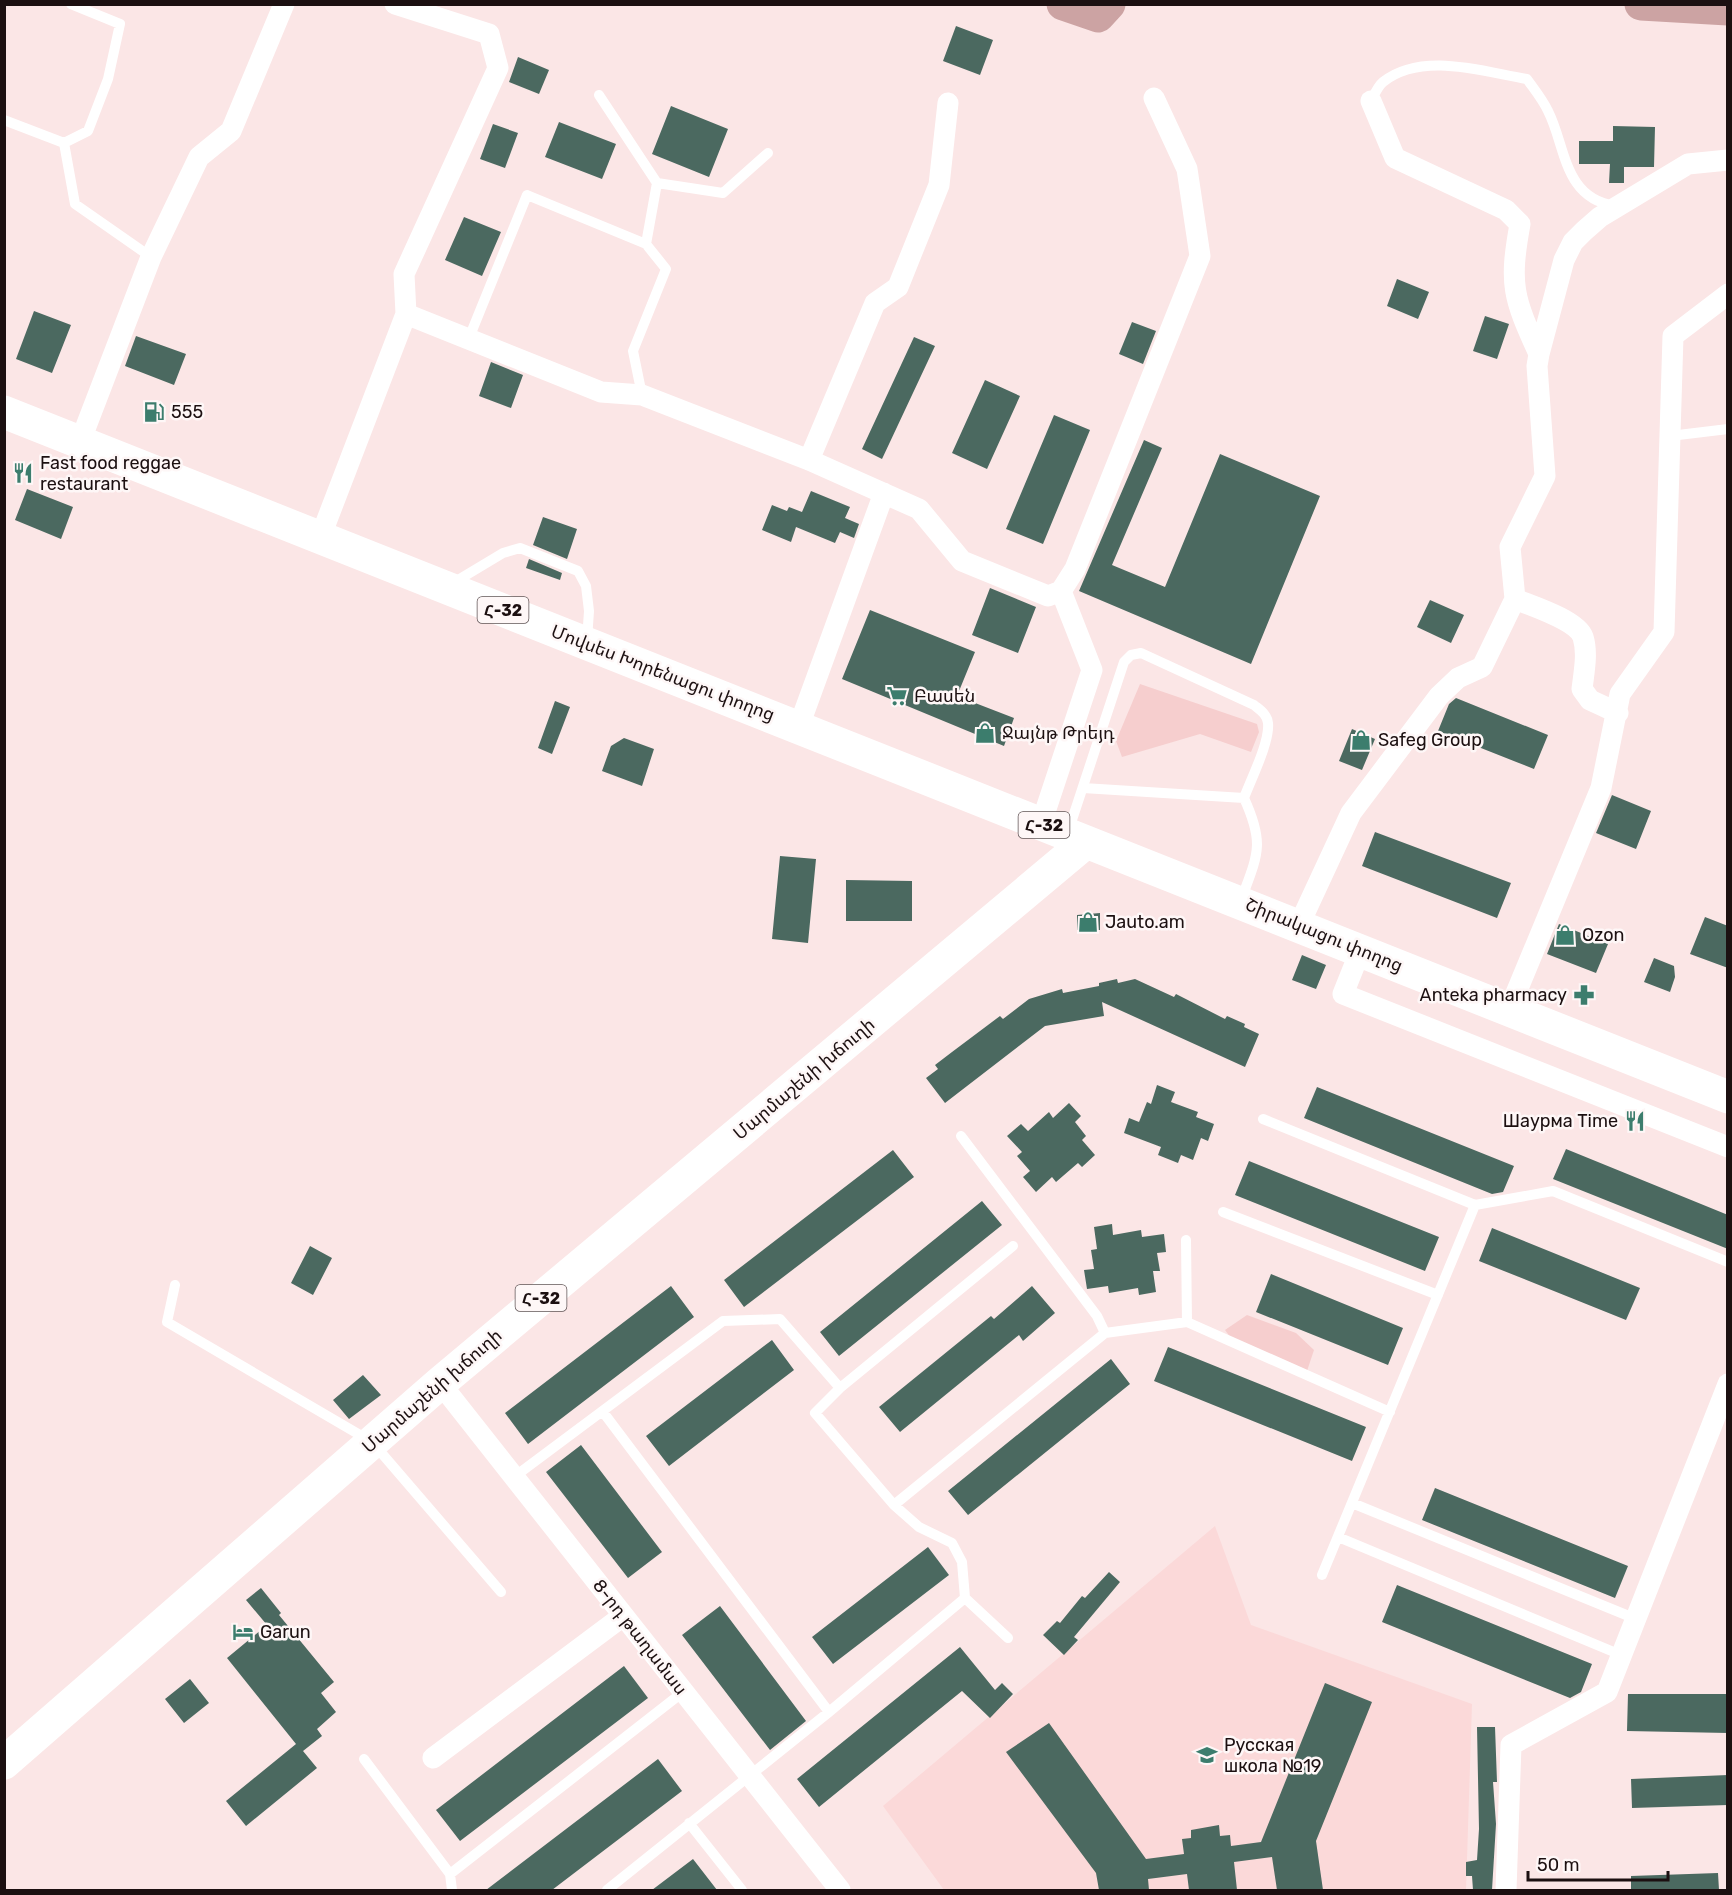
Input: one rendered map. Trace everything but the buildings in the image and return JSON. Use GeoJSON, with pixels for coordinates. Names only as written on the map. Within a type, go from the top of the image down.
{"type":"FeatureCollection","features":[{"type":"Feature","properties":{"kind":"main road","name":"Մովսես Խորենացու փողոց"},"geometry":{"type":"LineString","coordinates":[[4,412],[800,726],[1064,834]]}},
{"type":"Feature","properties":{"kind":"main road","name":"Շիրակացու փողոց"},"geometry":{"type":"LineString","coordinates":[[1064,834],[1361,949],[1728,1097]]}},
{"type":"Feature","properties":{"kind":"main road","name":"Մարմաշենի խճուղի"},"geometry":{"type":"LineString","coordinates":[[4,1763],[372,1443],[1064,834]]}},
{"type":"Feature","properties":{"kind":"street"},"geometry":{"type":"LineString","coordinates":[[80,442],[151,258],[200,157],[231,131],[285,4]]}},
{"type":"Feature","properties":{"kind":"street"},"geometry":{"type":"LineString","coordinates":[[320,538],[406,314],[404,274],[498,68],[489,34],[395,4]]}},
{"type":"Feature","properties":{"kind":"street"},"geometry":{"type":"LineString","coordinates":[[406,314],[601,392],[642,395],[809,460],[884,493],[919,509],[962,561],[1048,597],[1061,591],[1075,569],[1200,256],[1187,169],[1155,98]]}},
{"type":"Feature","properties":{"kind":"street"},"geometry":{"type":"LineString","coordinates":[[1371,101],[1395,158],[1506,210],[1520,224],[1512,267],[1516,305],[1539,354]]}},
{"type":"Feature","properties":{"kind":"street"},"geometry":{"type":"LineString","coordinates":[[809,460],[875,303],[898,287],[939,185],[948,103]]}},
{"type":"Feature","properties":{"kind":"street"},"geometry":{"type":"LineString","coordinates":[[1299,925],[1351,813],[1439,696],[1458,678],[1482,667],[1515,599],[1510,548],[1545,476],[1537,366],[1563,260],[1573,242],[1618,206],[1688,164],[1728,160]]}},
{"type":"Feature","properties":{"kind":"street"},"geometry":{"type":"LineString","coordinates":[[1509,1010],[1601,788],[1618,713],[1620,694],[1664,632],[1673,336],[1728,294]]}},
{"type":"Feature","properties":{"kind":"street"},"geometry":{"type":"LineString","coordinates":[[800,726],[884,493]]}},
{"type":"Feature","properties":{"kind":"street"},"geometry":{"type":"LineString","coordinates":[[1061,591],[1092,670],[1064,834]]}},
{"type":"Feature","properties":{"kind":"street"},"geometry":{"type":"LineString","coordinates":[[1515,599],[1572,624],[1582,636],[1586,653],[1582,689],[1590,700],[1618,713]]}},
{"type":"Feature","properties":{"kind":"street"},"geometry":{"type":"LineString","coordinates":[[1361,949],[1343,994],[1728,1147]]}},
{"type":"Feature","properties":{"kind":"street","name":"8-րդ թաղամաս"},"geometry":{"type":"LineString","coordinates":[[440,1383],[840,1890]]}},
{"type":"Feature","properties":{"kind":"street"},"geometry":{"type":"LineString","coordinates":[[1506,1890],[1511,1745],[1607,1692],[1728,1384]]}},
{"type":"Feature","properties":{"kind":"street"},"geometry":{"type":"LineString","coordinates":[[434,1758],[623,1616]]}},
{"type":"Feature","properties":{"kind":"lane"},"geometry":{"type":"LineString","coordinates":[[4,120],[64,143],[88,131],[108,80],[120,24],[71,4]]}},
{"type":"Feature","properties":{"kind":"lane"},"geometry":{"type":"LineString","coordinates":[[1371,101],[1382,82],[1403,72],[1432,64],[1527,79],[1549,111],[1561,154],[1579,185],[1592,197],[1607,205],[1618,206]]}},
{"type":"Feature","properties":{"kind":"lane"},"geometry":{"type":"LineString","coordinates":[[599,95],[657,183],[646,244]]}},
{"type":"Feature","properties":{"kind":"lane"},"geometry":{"type":"LineString","coordinates":[[64,143],[75,204],[151,258]]}},
{"type":"Feature","properties":{"kind":"lane"},"geometry":{"type":"LineString","coordinates":[[657,183],[723,193],[768,153]]}},
{"type":"Feature","properties":{"kind":"lane"},"geometry":{"type":"LineString","coordinates":[[469,338],[527,195],[646,244],[666,269],[633,351],[642,395]]}},
{"type":"Feature","properties":{"kind":"lane"},"geometry":{"type":"LineString","coordinates":[[1670,436],[1728,429]]}},
{"type":"Feature","properties":{"kind":"lane"},"geometry":{"type":"LineString","coordinates":[[446,588],[503,553],[520,548],[578,571],[586,586],[589,611],[587,643]]}},
{"type":"Feature","properties":{"kind":"lane"},"geometry":{"type":"LineString","coordinates":[[1064,834],[1083,788],[1124,662],[1131,655],[1141,653],[1254,705],[1264,712],[1268,722],[1267,735],[1244,798],[1257,826],[1258,844],[1240,902]]}},
{"type":"Feature","properties":{"kind":"lane"},"geometry":{"type":"LineString","coordinates":[[1083,788],[1244,798]]}},
{"type":"Feature","properties":{"kind":"lane"},"geometry":{"type":"LineString","coordinates":[[1263,1119],[1475,1205],[1553,1191],[1728,1262]]}},
{"type":"Feature","properties":{"kind":"lane"},"geometry":{"type":"LineString","coordinates":[[961,1136],[1098,1316],[1105,1333]]}},
{"type":"Feature","properties":{"kind":"lane"},"geometry":{"type":"LineString","coordinates":[[1323,1575],[1475,1205]]}},
{"type":"Feature","properties":{"kind":"lane"},"geometry":{"type":"LineString","coordinates":[[1223,1212],[1438,1295]]}},
{"type":"Feature","properties":{"kind":"lane"},"geometry":{"type":"LineString","coordinates":[[1186,1239],[1187,1322]]}},
{"type":"Feature","properties":{"kind":"lane"},"geometry":{"type":"LineString","coordinates":[[1008,1638],[965,1598],[962,1562],[952,1543],[919,1527],[894,1505],[815,1413],[840,1388],[1013,1246]]}},
{"type":"Feature","properties":{"kind":"lane"},"geometry":{"type":"LineString","coordinates":[[175,1285],[167,1322],[372,1443],[501,1592]]}},
{"type":"Feature","properties":{"kind":"lane"},"geometry":{"type":"LineString","coordinates":[[514,1477],[723,1321],[780,1319],[840,1388]]}},
{"type":"Feature","properties":{"kind":"lane"},"geometry":{"type":"LineString","coordinates":[[894,1505],[1105,1333],[1187,1322],[1390,1412]]}},
{"type":"Feature","properties":{"kind":"lane"},"geometry":{"type":"LineString","coordinates":[[603,1412],[829,1712]]}},
{"type":"Feature","properties":{"kind":"lane"},"geometry":{"type":"LineString","coordinates":[[1352,1503],[1636,1619]]}},
{"type":"Feature","properties":{"kind":"lane"},"geometry":{"type":"LineString","coordinates":[[1338,1537],[1621,1655]]}},
{"type":"Feature","properties":{"kind":"lane"},"geometry":{"type":"LineString","coordinates":[[607,1890],[829,1712],[965,1598]]}},
{"type":"Feature","properties":{"kind":"lane"},"geometry":{"type":"LineString","coordinates":[[450,1874],[683,1692]]}},
{"type":"Feature","properties":{"kind":"lane"},"geometry":{"type":"LineString","coordinates":[[364,1759],[450,1874],[452,1890]]}},
{"type":"Feature","properties":{"kind":"lane"},"geometry":{"type":"LineString","coordinates":[[689,1823],[742,1890]]}},
{"type":"Feature","properties":{"kind":"shaded area"},"geometry":{"type":"Polygon","coordinates":[[[1140,684],[1257,724],[1259,732],[1251,752],[1200,734],[1122,757],[1116,741],[1140,684]]]}},
{"type":"Feature","properties":{"kind":"shaded area"},"geometry":{"type":"Polygon","coordinates":[[[1247,1315],[1296,1333],[1314,1350],[1306,1374],[1236,1345],[1225,1330],[1247,1315]]]}},
{"type":"Feature","properties":{"kind":"shaded area","name":"Русская школа №19"},"geometry":{"type":"Polygon","coordinates":[[[1215,1526],[1251,1625],[1472,1704],[1466,1890],[944,1890],[883,1806],[1215,1526]]]}},
{"type":"Feature","properties":{"kind":"waterway"},"geometry":{"type":"LineString","coordinates":[[1063,4],[1098,16],[1109,4]]}},
{"type":"Feature","properties":{"kind":"waterway"},"geometry":{"type":"LineString","coordinates":[[1641,4],[1728,9]]}},
{"type":"Feature","properties":{"kind":"place","name":"555"},"geometry":{"type":"Point","coordinates":[154,412]}},
{"type":"Feature","properties":{"kind":"place","name":"Fast food reggae restaurant"},"geometry":{"type":"Point","coordinates":[23,473]}},
{"type":"Feature","properties":{"kind":"place","name":"Բասեն"},"geometry":{"type":"Point","coordinates":[897,696]}},
{"type":"Feature","properties":{"kind":"place","name":"Ջայնթ Թրեյդ"},"geometry":{"type":"Point","coordinates":[985,733]}},
{"type":"Feature","properties":{"kind":"place","name":"Safeg Group"},"geometry":{"type":"Point","coordinates":[1361,740]}},
{"type":"Feature","properties":{"kind":"place","name":"Jauto.am"},"geometry":{"type":"Point","coordinates":[1088,922]}},
{"type":"Feature","properties":{"kind":"place","name":"Ozon"},"geometry":{"type":"Point","coordinates":[1565,935]}},
{"type":"Feature","properties":{"kind":"place","name":"Anteka pharmacy"},"geometry":{"type":"Point","coordinates":[1584,995]}},
{"type":"Feature","properties":{"kind":"place","name":"Шаурма Time"},"geometry":{"type":"Point","coordinates":[1635,1121]}},
{"type":"Feature","properties":{"kind":"place","name":"Garun"},"geometry":{"type":"Point","coordinates":[243,1632]}},
{"type":"Feature","properties":{"kind":"place","name":"Русская школа №19"},"geometry":{"type":"Point","coordinates":[1207,1755]}}]}
